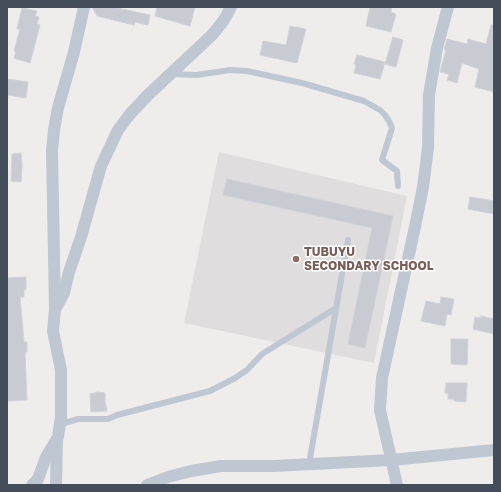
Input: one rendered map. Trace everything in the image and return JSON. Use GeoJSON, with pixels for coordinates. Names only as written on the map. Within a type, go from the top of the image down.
{"type":"FeatureCollection","features":[{"type":"Feature","properties":{"kind":"street"},"geometry":{"type":"LineString","coordinates":[[56,485],[58,437],[62,400],[61,370],[53,331],[55,309],[52,184],[54,130],[58,108],[74,52],[84,7]]}},
{"type":"Feature","properties":{"kind":"street"},"geometry":{"type":"LineString","coordinates":[[55,309],[64,293],[100,166],[118,130],[130,114],[212,35],[224,20],[231,7]]}},
{"type":"Feature","properties":{"kind":"street"},"geometry":{"type":"LineString","coordinates":[[397,485],[380,410],[382,378],[418,215],[428,148],[429,95],[437,48],[448,7]]}},
{"type":"Feature","properties":{"kind":"street"},"geometry":{"type":"LineString","coordinates":[[32,485],[38,479],[46,457],[58,437]]}},
{"type":"Feature","properties":{"kind":"street"},"geometry":{"type":"LineString","coordinates":[[147,485],[168,477],[191,471],[221,466],[391,460],[494,450]]}},
{"type":"Feature","properties":{"kind":"lane"},"geometry":{"type":"LineString","coordinates":[[170,74],[197,75],[230,70],[247,71],[302,83],[364,101],[380,110],[389,121],[392,128],[382,160],[397,171],[398,186]]}},
{"type":"Feature","properties":{"kind":"lane"},"geometry":{"type":"LineString","coordinates":[[308,464],[348,240]]}},
{"type":"Feature","properties":{"kind":"lane"},"geometry":{"type":"LineString","coordinates":[[60,424],[78,419],[108,419],[117,415],[210,391],[236,378],[247,370],[262,354],[336,308]]}},
{"type":"Feature","properties":{"kind":"shaded area","name":"TUBUYU SECONDARY SCHOOL"},"geometry":{"type":"Polygon","coordinates":[[[219,152],[407,196],[374,363],[184,323],[219,152]]]}},
{"type":"Feature","properties":{"kind":"building"},"geometry":{"type":"Polygon","coordinates":[[[92,7],[117,7],[150,15],[148,25],[135,22],[134,25],[97,16],[92,7]]]}},
{"type":"Feature","properties":{"kind":"building"},"geometry":{"type":"Polygon","coordinates":[[[157,7],[195,7],[190,26],[155,16],[157,7]]]}},
{"type":"Feature","properties":{"kind":"building"},"geometry":{"type":"Polygon","coordinates":[[[370,7],[392,7],[391,12],[396,14],[391,32],[366,26],[370,7]]]}},
{"type":"Feature","properties":{"kind":"building"},"geometry":{"type":"Polygon","coordinates":[[[22,8],[37,11],[35,16],[39,17],[37,24],[40,25],[30,63],[14,58],[16,52],[14,51],[20,29],[17,29],[22,8]]]}},
{"type":"Feature","properties":{"kind":"building"},"geometry":{"type":"Polygon","coordinates":[[[491,25],[494,25],[494,92],[475,87],[479,69],[462,63],[457,83],[447,80],[449,74],[440,72],[446,50],[444,50],[447,39],[467,44],[468,39],[486,44],[491,25]]]}},
{"type":"Feature","properties":{"kind":"building"},"geometry":{"type":"Polygon","coordinates":[[[290,26],[306,29],[297,63],[260,55],[263,41],[286,45],[290,26]]]}},
{"type":"Feature","properties":{"kind":"building"},"geometry":{"type":"Polygon","coordinates":[[[393,37],[403,40],[396,67],[385,64],[393,37]]]}},
{"type":"Feature","properties":{"kind":"building"},"geometry":{"type":"Polygon","coordinates":[[[357,55],[385,62],[380,79],[354,73],[356,65],[354,64],[357,55]]]}},
{"type":"Feature","properties":{"kind":"building"},"geometry":{"type":"Polygon","coordinates":[[[7,79],[28,82],[26,98],[7,95],[7,79]]]}},
{"type":"Feature","properties":{"kind":"building"},"geometry":{"type":"Polygon","coordinates":[[[21,153],[21,182],[11,181],[12,154],[21,153]]]}},
{"type":"Feature","properties":{"kind":"building"},"geometry":{"type":"Polygon","coordinates":[[[227,179],[393,216],[365,348],[348,344],[372,228],[223,195],[227,179]]]}},
{"type":"Feature","properties":{"kind":"building"},"geometry":{"type":"Polygon","coordinates":[[[470,197],[494,201],[494,214],[468,209],[470,197]]]}},
{"type":"Feature","properties":{"kind":"building"},"geometry":{"type":"Polygon","coordinates":[[[26,277],[26,290],[24,289],[24,297],[20,297],[24,342],[27,342],[27,352],[25,352],[27,400],[7,401],[7,278],[26,277]]]}},
{"type":"Feature","properties":{"kind":"building"},"geometry":{"type":"Polygon","coordinates":[[[441,297],[454,299],[451,315],[447,314],[445,326],[421,321],[426,301],[440,304],[441,297]]]}},
{"type":"Feature","properties":{"kind":"building"},"geometry":{"type":"Polygon","coordinates":[[[481,316],[494,319],[494,334],[473,329],[475,317],[481,318],[481,316]]]}},
{"type":"Feature","properties":{"kind":"building"},"geometry":{"type":"Polygon","coordinates":[[[451,339],[468,339],[467,365],[451,364],[451,339]]]}},
{"type":"Feature","properties":{"kind":"building"},"geometry":{"type":"Polygon","coordinates":[[[446,383],[467,383],[466,402],[448,399],[448,393],[445,393],[446,383]]]}},
{"type":"Feature","properties":{"kind":"building"},"geometry":{"type":"Polygon","coordinates":[[[98,392],[105,393],[107,411],[91,412],[90,394],[98,392]]]}},
{"type":"Feature","properties":{"kind":"place","name":"TUBUYU SECONDARY SCHOOL"},"geometry":{"type":"Point","coordinates":[296,259]}}]}
